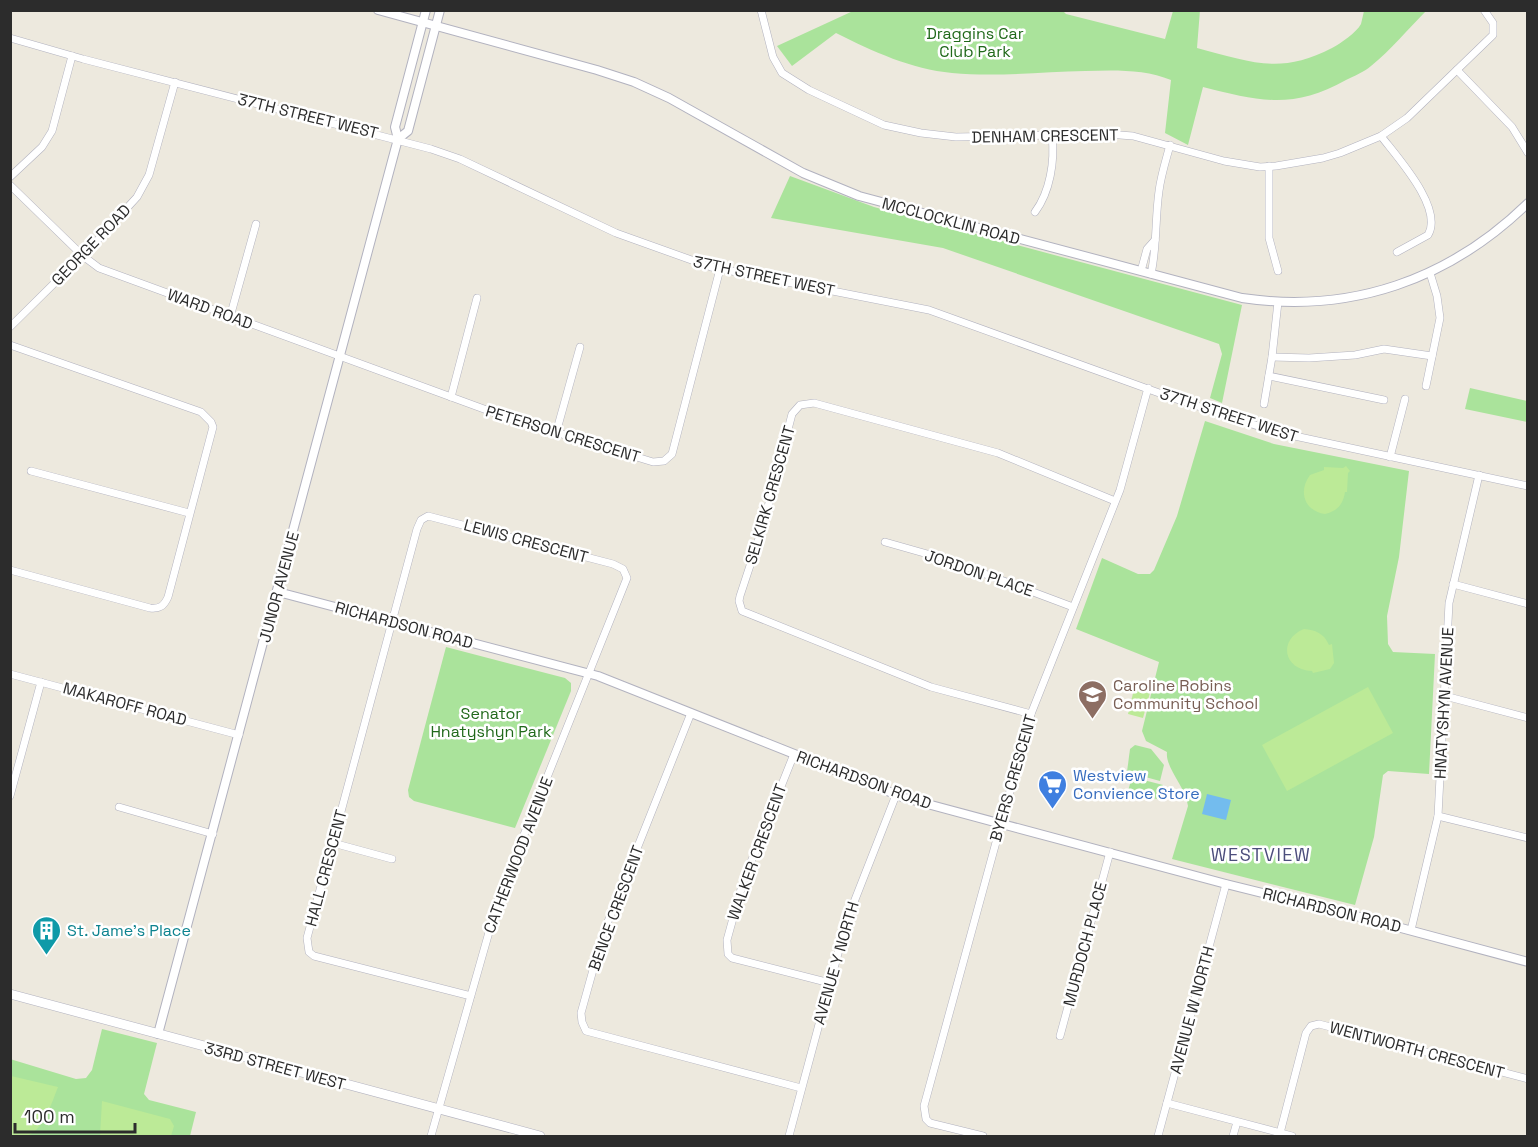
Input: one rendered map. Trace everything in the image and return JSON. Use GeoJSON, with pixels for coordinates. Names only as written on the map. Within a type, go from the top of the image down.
{"type":"FeatureCollection","features":[{"type":"Feature","properties":{"kind":"main road","name":"33RD STREET WEST"},"geometry":{"type":"LineString","coordinates":[[10,994],[540,1137]]}},
{"type":"Feature","properties":{"kind":"street","name":"MCCLOCKLIN ROAD"},"geometry":{"type":"LineString","coordinates":[[378,10],[634,82],[669,98],[803,173],[852,194],[1226,294],[1278,302],[1314,302],[1352,297],[1391,288],[1430,273],[1480,244],[1527,203]]}},
{"type":"Feature","properties":{"kind":"street","name":"JUNOR AVENUE"},"geometry":{"type":"LineString","coordinates":[[158,1034],[398,140],[395,127],[426,10]]}},
{"type":"Feature","properties":{"kind":"street","name":"JUNOR AVENUE"},"geometry":{"type":"LineString","coordinates":[[398,140],[408,131],[440,10]]}},
{"type":"Feature","properties":{"kind":"street","name":"DENHAM CRESCENT"},"geometry":{"type":"LineString","coordinates":[[761,10],[772,57],[782,73],[809,90],[868,118],[904,130],[938,136],[1133,136],[1231,163],[1269,166],[1323,158],[1381,136],[1407,118],[1493,35],[1493,23],[1484,10]]}},
{"type":"Feature","properties":{"kind":"street","name":"37TH STREET WEST"},"geometry":{"type":"LineString","coordinates":[[10,38],[449,155],[639,242],[720,269],[929,310],[1276,432],[1527,486]]}},
{"type":"Feature","properties":{"kind":"street"},"geometry":{"type":"LineString","coordinates":[[10,177],[42,147],[52,131],[72,56]]}},
{"type":"Feature","properties":{"kind":"street"},"geometry":{"type":"LineString","coordinates":[[1457,70],[1512,127],[1527,153]]}},
{"type":"Feature","properties":{"kind":"street","name":"GEORGE ROAD"},"geometry":{"type":"LineString","coordinates":[[10,327],[129,208],[143,186],[154,159],[175,82]]}},
{"type":"Feature","properties":{"kind":"street"},"geometry":{"type":"LineString","coordinates":[[1035,212],[1048,186],[1053,154],[1052,136]]}},
{"type":"Feature","properties":{"kind":"street"},"geometry":{"type":"LineString","coordinates":[[1381,136],[1418,183],[1432,220],[1428,235],[1397,252]]}},
{"type":"Feature","properties":{"kind":"street"},"geometry":{"type":"LineString","coordinates":[[1151,274],[1156,252],[1159,191],[1170,145]]}},
{"type":"Feature","properties":{"kind":"street"},"geometry":{"type":"LineString","coordinates":[[1269,166],[1269,238],[1278,270]]}},
{"type":"Feature","properties":{"kind":"street","name":"WARD ROAD"},"geometry":{"type":"LineString","coordinates":[[10,184],[83,256],[99,268],[341,357]]}},
{"type":"Feature","properties":{"kind":"street"},"geometry":{"type":"LineString","coordinates":[[230,316],[256,224]]}},
{"type":"Feature","properties":{"kind":"street"},"geometry":{"type":"LineString","coordinates":[[1141,271],[1147,249],[1155,240]]}},
{"type":"Feature","properties":{"kind":"street","name":"PETERSON CRESCENT"},"geometry":{"type":"LineString","coordinates":[[341,357],[556,433],[653,462],[668,460],[672,454],[720,269]]}},
{"type":"Feature","properties":{"kind":"street"},"geometry":{"type":"LineString","coordinates":[[1426,386],[1440,318],[1437,296],[1430,273]]}},
{"type":"Feature","properties":{"kind":"street"},"geometry":{"type":"LineString","coordinates":[[451,397],[477,298]]}},
{"type":"Feature","properties":{"kind":"street"},"geometry":{"type":"LineString","coordinates":[[1264,404],[1278,302]]}},
{"type":"Feature","properties":{"kind":"street"},"geometry":{"type":"LineString","coordinates":[[10,345],[201,412],[213,427],[168,597],[162,607],[157,609],[10,570]]}},
{"type":"Feature","properties":{"kind":"street"},"geometry":{"type":"LineString","coordinates":[[556,433],[580,347]]}},
{"type":"Feature","properties":{"kind":"street"},"geometry":{"type":"LineString","coordinates":[[1272,357],[1343,356],[1384,349],[1432,356]]}},
{"type":"Feature","properties":{"kind":"street"},"geometry":{"type":"LineString","coordinates":[[1269,376],[1384,400]]}},
{"type":"Feature","properties":{"kind":"street","name":"BYERS CRESCENT"},"geometry":{"type":"LineString","coordinates":[[983,1137],[930,1123],[926,1119],[924,1106],[1031,714],[1122,484],[1148,388]]}},
{"type":"Feature","properties":{"kind":"street"},"geometry":{"type":"LineString","coordinates":[[1390,457],[1406,399]]}},
{"type":"Feature","properties":{"kind":"street","name":"SELKIRK CRESCENT"},"geometry":{"type":"LineString","coordinates":[[1031,714],[942,691],[742,610],[739,602],[740,596],[763,526],[792,414],[800,405],[814,403],[981,447],[1115,501]]}},
{"type":"Feature","properties":{"kind":"street"},"geometry":{"type":"LineString","coordinates":[[31,471],[189,513]]}},
{"type":"Feature","properties":{"kind":"street","name":"HNATYSHYN AVENUE"},"geometry":{"type":"LineString","coordinates":[[1411,930],[1438,816],[1449,603],[1479,475]]}},
{"type":"Feature","properties":{"kind":"street","name":"LEWIS CRESCENT"},"geometry":{"type":"LineString","coordinates":[[393,621],[417,529],[421,520],[428,516],[614,564],[623,569],[627,578],[626,584],[589,674]]}},
{"type":"Feature","properties":{"kind":"street","name":"JORDON PLACE"},"geometry":{"type":"LineString","coordinates":[[885,542],[945,559],[1073,607]]}},
{"type":"Feature","properties":{"kind":"street"},"geometry":{"type":"LineString","coordinates":[[1453,584],[1527,604]]}},
{"type":"Feature","properties":{"kind":"street","name":"RICHARDSON ROAD"},"geometry":{"type":"LineString","coordinates":[[278,592],[589,674],[896,795],[1527,962]]}},
{"type":"Feature","properties":{"kind":"street","name":"HALL CRESCENT"},"geometry":{"type":"LineString","coordinates":[[393,621],[307,938],[309,952],[314,956],[471,996]]}},
{"type":"Feature","properties":{"kind":"street","name":"MAKAROFF ROAD"},"geometry":{"type":"LineString","coordinates":[[10,674],[239,735]]}},
{"type":"Feature","properties":{"kind":"street","name":"CATHERWOOD AVENUE"},"geometry":{"type":"LineString","coordinates":[[431,1137],[499,897],[589,674]]}},
{"type":"Feature","properties":{"kind":"street"},"geometry":{"type":"LineString","coordinates":[[10,796],[41,682]]}},
{"type":"Feature","properties":{"kind":"street"},"geometry":{"type":"LineString","coordinates":[[1445,696],[1527,718]]}},
{"type":"Feature","properties":{"kind":"street","name":"BENCE CRESCENT"},"geometry":{"type":"LineString","coordinates":[[691,713],[603,934],[581,1013],[582,1022],[586,1031],[801,1088]]}},
{"type":"Feature","properties":{"kind":"street","name":"WALKER CRESCENT"},"geometry":{"type":"LineString","coordinates":[[794,754],[743,882],[727,940],[727,948],[732,958],[830,983]]}},
{"type":"Feature","properties":{"kind":"street","name":"AVENUE Y NORTH"},"geometry":{"type":"LineString","coordinates":[[789,1137],[849,911],[896,795]]}},
{"type":"Feature","properties":{"kind":"street"},"geometry":{"type":"LineString","coordinates":[[118,807],[213,834]]}},
{"type":"Feature","properties":{"kind":"street"},"geometry":{"type":"LineString","coordinates":[[1438,816],[1527,838]]}},
{"type":"Feature","properties":{"kind":"street"},"geometry":{"type":"LineString","coordinates":[[333,843],[392,859]]}},
{"type":"Feature","properties":{"kind":"street","name":"MURDOCH PLACE"},"geometry":{"type":"LineString","coordinates":[[1060,1036],[1110,852]]}},
{"type":"Feature","properties":{"kind":"street","name":"AVENUE W NORTH"},"geometry":{"type":"LineString","coordinates":[[1158,1137],[1226,884]]}},
{"type":"Feature","properties":{"kind":"street","name":"WENTWORTH CRESCENT"},"geometry":{"type":"LineString","coordinates":[[1280,1133],[1306,1033],[1319,1024],[1527,1079]]}},
{"type":"Feature","properties":{"kind":"street"},"geometry":{"type":"LineString","coordinates":[[1167,1103],[1292,1137]]}},
{"type":"Feature","properties":{"kind":"street"},"geometry":{"type":"LineString","coordinates":[[1233,1137],[1237,1122]]}},
{"type":"Feature","properties":{"kind":"green space","name":"Draggins Car Club Park"},"geometry":{"type":"Polygon","coordinates":[[[1200,10],[1197,48],[1234,58],[1281,64],[1313,56],[1340,43],[1359,27],[1364,11],[1426,11],[1386,53],[1368,68],[1309,96],[1276,100],[1259,99],[1203,87],[1188,145],[1165,133],[1171,80],[1161,76],[1107,70],[1002,74],[952,73],[922,68],[893,59],[836,33],[792,66],[777,46],[853,11],[1063,11],[1066,14],[1165,39],[1173,11],[1200,10]]]}},
{"type":"Feature","properties":{"kind":"green space"},"geometry":{"type":"Polygon","coordinates":[[[790,176],[874,207],[1242,305],[1222,403],[1210,398],[1222,354],[1219,344],[943,248],[771,218],[790,176]]]}},
{"type":"Feature","properties":{"kind":"green space"},"geometry":{"type":"Polygon","coordinates":[[[1470,388],[1527,401],[1527,422],[1465,409],[1470,388]]]}},
{"type":"Feature","properties":{"kind":"green space"},"geometry":{"type":"Polygon","coordinates":[[[1205,421],[1274,444],[1409,471],[1399,557],[1387,616],[1388,644],[1393,652],[1435,654],[1429,774],[1388,771],[1383,775],[1374,837],[1355,905],[1172,859],[1188,806],[1184,792],[1169,765],[1167,752],[1146,741],[1142,731],[1159,662],[1076,629],[1102,558],[1138,574],[1150,574],[1154,570],[1177,516],[1205,421]]]}},
{"type":"Feature","properties":{"kind":"green space"},"geometry":{"type":"Polygon","coordinates":[[[1346,466],[1350,471],[1347,492],[1339,507],[1325,514],[1312,509],[1304,494],[1304,487],[1310,475],[1324,470],[1324,467],[1343,468],[1346,466]]]}},
{"type":"Feature","properties":{"kind":"green space"},"geometry":{"type":"Polygon","coordinates":[[[1304,629],[1319,633],[1329,645],[1332,644],[1334,663],[1330,669],[1313,673],[1302,669],[1290,660],[1287,646],[1296,634],[1304,629]]]}},
{"type":"Feature","properties":{"kind":"green space","name":"Senator Hnatyshyn Park"},"geometry":{"type":"Polygon","coordinates":[[[446,647],[565,678],[571,683],[571,691],[515,828],[414,801],[409,797],[408,790],[446,647]]]}},
{"type":"Feature","properties":{"kind":"green space"},"geometry":{"type":"Polygon","coordinates":[[[1135,685],[1151,689],[1143,718],[1128,714],[1135,685]]]}},
{"type":"Feature","properties":{"kind":"green space"},"geometry":{"type":"Polygon","coordinates":[[[1368,687],[1393,733],[1287,791],[1262,745],[1368,687]]]}},
{"type":"Feature","properties":{"kind":"green space"},"geometry":{"type":"Polygon","coordinates":[[[1135,745],[1151,749],[1164,765],[1160,781],[1127,772],[1130,749],[1135,745]]]}},
{"type":"Feature","properties":{"kind":"green space"},"geometry":{"type":"Polygon","coordinates":[[[1132,777],[1163,785],[1160,800],[1128,791],[1132,777]]]}},
{"type":"Feature","properties":{"kind":"green space"},"geometry":{"type":"Polygon","coordinates":[[[102,1029],[157,1043],[144,1094],[149,1100],[196,1112],[190,1136],[11,1136],[10,1059],[76,1079],[86,1078],[92,1070],[102,1029]]]}},
{"type":"Feature","properties":{"kind":"green space"},"geometry":{"type":"Polygon","coordinates":[[[11,1076],[58,1087],[42,1123],[26,1136],[11,1136],[11,1076]]]}},
{"type":"Feature","properties":{"kind":"green space"},"geometry":{"type":"Polygon","coordinates":[[[102,1101],[170,1119],[174,1126],[171,1136],[100,1136],[102,1101]]]}},
{"type":"Feature","properties":{"kind":"water"},"geometry":{"type":"Polygon","coordinates":[[[1207,794],[1231,800],[1226,820],[1202,814],[1207,794]]]}},
{"type":"Feature","properties":{"kind":"place","name":"Caroline Robins Community School"},"geometry":{"type":"Point","coordinates":[1092,720]}},
{"type":"Feature","properties":{"kind":"place","name":"Westview Convience Store"},"geometry":{"type":"Point","coordinates":[1052,810]}},
{"type":"Feature","properties":{"kind":"place","name":"St. Jame's Place"},"geometry":{"type":"Point","coordinates":[46,956]}},
{"type":"Feature","properties":{"kind":"district","name":"WESTVIEW"},"geometry":{"type":"Point","coordinates":[1261,854]}}]}
